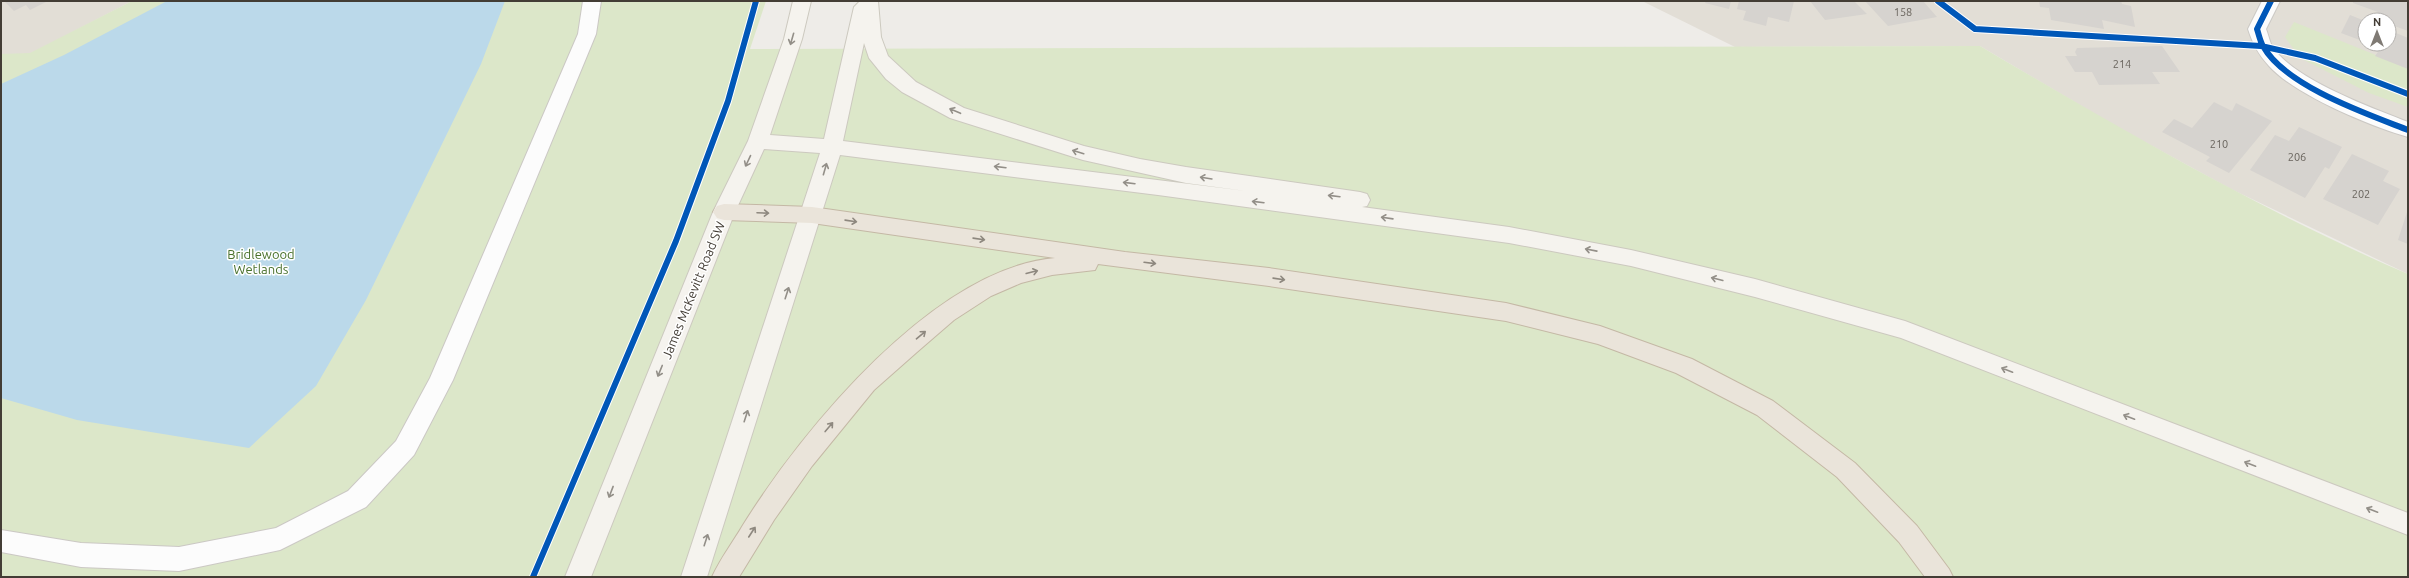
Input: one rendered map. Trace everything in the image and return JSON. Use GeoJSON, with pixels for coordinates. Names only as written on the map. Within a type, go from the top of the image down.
{"type":"FeatureCollection","features":[{"type":"Feature","properties":{"kind":"highway"},"geometry":{"type":"LineString","coordinates":[[724,212],[812,215],[1126,260],[1269,277],[1506,312],[1600,335],[1684,366],[1765,408],[1846,470],[1908,534],[1940,577]]}},
{"type":"Feature","properties":{"kind":"highway"},"geometry":{"type":"LineString","coordinates":[[725,577],[765,512],[803,459],[866,383],[946,314],[983,290],[1016,276],[1052,267],[1126,260]]}},
{"type":"Feature","properties":{"kind":"main road","name":"James McKevitt Road SW"},"geometry":{"type":"LineString","coordinates":[[578,577],[724,212],[758,141],[793,39],[802,1]]}},
{"type":"Feature","properties":{"kind":"main road"},"geometry":{"type":"LineString","coordinates":[[694,577],[812,215],[832,147],[865,1]]}},
{"type":"Feature","properties":{"kind":"main road"},"geometry":{"type":"LineString","coordinates":[[869,1],[872,37],[879,58],[893,74],[909,87],[957,113],[1083,153],[1186,175],[1423,210],[1509,235]]}},
{"type":"Feature","properties":{"kind":"main road"},"geometry":{"type":"LineString","coordinates":[[758,141],[832,147],[1158,187],[1509,235],[1631,258],[1755,288],[1905,330],[2408,524]]}},
{"type":"Feature","properties":{"kind":"street"},"geometry":{"type":"LineString","coordinates":[[1,541],[81,555],[179,559],[280,539],[357,499],[405,448],[441,380],[587,34],[592,1]]}},
{"type":"Feature","properties":{"kind":"street"},"geometry":{"type":"LineString","coordinates":[[2271,1],[2257,29],[2261,46],[2275,63],[2298,80],[2408,130]]}},
{"type":"Feature","properties":{"kind":"shaded area"},"geometry":{"type":"Polygon","coordinates":[[[1,1],[132,1],[30,54],[1,54],[1,1]]]}},
{"type":"Feature","properties":{"kind":"shaded area"},"geometry":{"type":"Polygon","coordinates":[[[1642,1],[2408,1],[2408,274],[2231,189],[2112,124],[1980,46],[1735,47],[1642,1]]]}},
{"type":"Feature","properties":{"kind":"green space","name":"Bridlewood Wetlands"},"geometry":{"type":"Polygon","coordinates":[[[132,1],[766,1],[750,49],[1980,46],[2190,167],[2298,223],[2408,274],[2408,577],[1,577],[1,54],[30,53],[132,1]]]}},
{"type":"Feature","properties":{"kind":"green space"},"geometry":{"type":"Polygon","coordinates":[[[2294,22],[2357,47],[2357,52],[2368,52],[2408,68],[2408,107],[2369,93],[2300,58],[2285,37],[2294,22]]]}},
{"type":"Feature","properties":{"kind":"water"},"geometry":{"type":"Polygon","coordinates":[[[167,1],[505,1],[481,64],[366,300],[316,386],[249,448],[77,420],[1,398],[1,84],[64,55],[167,1]]]}},
{"type":"Feature","properties":{"kind":"building"},"geometry":{"type":"Polygon","coordinates":[[[4,1],[48,1],[30,10],[26,5],[14,11],[4,1]]]}},
{"type":"Feature","properties":{"kind":"building"},"geometry":{"type":"Polygon","coordinates":[[[1706,1],[1731,1],[1729,9],[1705,3],[1706,1]]]}},
{"type":"Feature","properties":{"kind":"building"},"geometry":{"type":"Polygon","coordinates":[[[1739,1],[1794,1],[1789,22],[1768,17],[1766,26],[1743,20],[1746,11],[1737,9],[1739,1]]]}},
{"type":"Feature","properties":{"kind":"building"},"geometry":{"type":"Polygon","coordinates":[[[1810,1],[1854,1],[1867,14],[1825,20],[1810,1]]]}},
{"type":"Feature","properties":{"kind":"building"},"geometry":{"type":"Polygon","coordinates":[[[1865,1],[1923,1],[1937,17],[1888,26],[1865,1]]]}},
{"type":"Feature","properties":{"kind":"building"},"geometry":{"type":"Polygon","coordinates":[[[2039,1],[2121,1],[2122,4],[2131,6],[2135,27],[2102,20],[2104,29],[2051,20],[2049,8],[2040,7],[2039,1]]]}},
{"type":"Feature","properties":{"kind":"building"},"geometry":{"type":"Polygon","coordinates":[[[2353,1],[2402,1],[2408,3],[2408,31],[2397,27],[2397,12],[2378,12],[2353,3],[2353,1]]]}},
{"type":"Feature","properties":{"kind":"building"},"geometry":{"type":"Polygon","coordinates":[[[2350,15],[2357,18],[2357,39],[2341,33],[2350,15]]]}},
{"type":"Feature","properties":{"kind":"building"},"geometry":{"type":"Polygon","coordinates":[[[2397,33],[2408,38],[2408,69],[2375,56],[2378,52],[2397,52],[2397,33]]]}},
{"type":"Feature","properties":{"kind":"building"},"geometry":{"type":"Polygon","coordinates":[[[2162,46],[2180,72],[2152,72],[2160,84],[2099,85],[2092,72],[2075,72],[2065,56],[2077,56],[2075,52],[2077,48],[2162,46]]]}},
{"type":"Feature","properties":{"kind":"building"},"geometry":{"type":"Polygon","coordinates":[[[2214,102],[2232,111],[2236,103],[2272,121],[2229,173],[2206,161],[2210,157],[2162,132],[2174,119],[2192,128],[2214,102]]]}},
{"type":"Feature","properties":{"kind":"building"},"geometry":{"type":"Polygon","coordinates":[[[2299,127],[2342,147],[2329,169],[2325,167],[2305,198],[2250,170],[2275,135],[2289,141],[2299,127]]]}},
{"type":"Feature","properties":{"kind":"building"},"geometry":{"type":"Polygon","coordinates":[[[2352,154],[2389,171],[2383,181],[2400,189],[2378,225],[2323,199],[2352,154]]]}},
{"type":"Feature","properties":{"kind":"building"},"geometry":{"type":"Polygon","coordinates":[[[2408,209],[2408,244],[2398,240],[2408,209]]]}},
{"type":"Feature","properties":{"kind":"cycle path"},"geometry":{"type":"LineString","coordinates":[[533,577],[676,241],[728,101],[756,1]]}},
{"type":"Feature","properties":{"kind":"cycle path"},"geometry":{"type":"LineString","coordinates":[[1938,1],[1975,29],[2261,46],[2315,58],[2408,94]]}},
{"type":"Feature","properties":{"kind":"cycle path"},"geometry":{"type":"LineString","coordinates":[[2271,1],[2257,29],[2263,46],[2277,63],[2296,78],[2319,91],[2368,114],[2408,130]]}}]}
